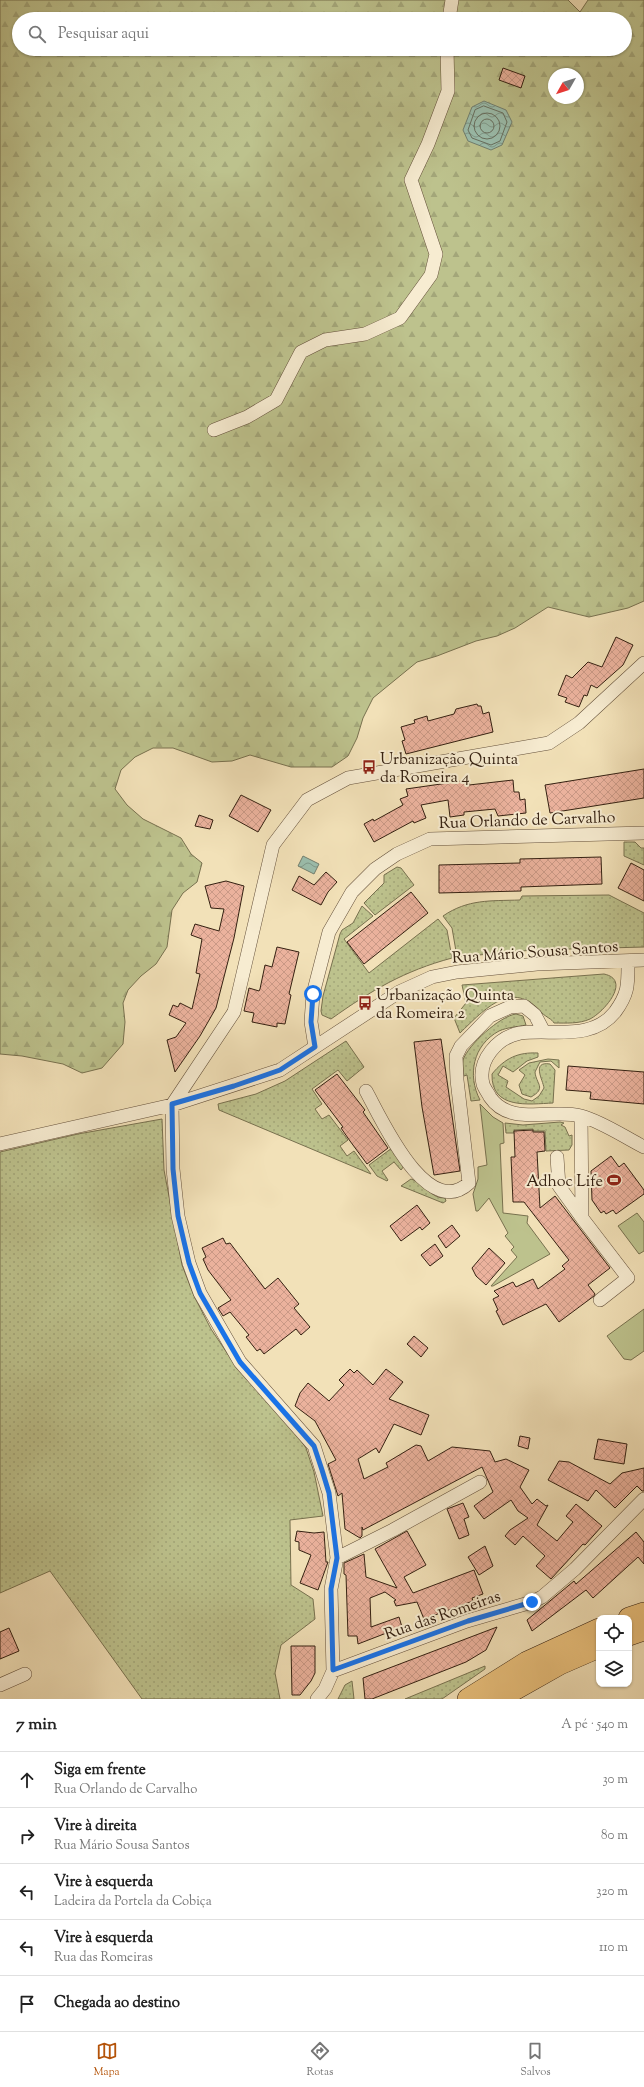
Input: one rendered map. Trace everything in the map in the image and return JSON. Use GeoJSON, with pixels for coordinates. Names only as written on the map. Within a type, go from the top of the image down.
{"type":"FeatureCollection","features":[{"type":"Feature","properties":{"kind":"main road"},"geometry":{"type":"LineString","coordinates":[[632,1617],[644,1613]]}},
{"type":"Feature","properties":{"kind":"main road"},"geometry":{"type":"LineString","coordinates":[[468,1699],[528,1662],[596,1630]]}},
{"type":"Feature","properties":{"kind":"main road"},"geometry":{"type":"LineString","coordinates":[[632,1634],[644,1630]]}},
{"type":"Feature","properties":{"kind":"main road"},"geometry":{"type":"LineString","coordinates":[[498,1699],[560,1664],[596,1648]]}},
{"type":"Feature","properties":{"kind":"street"},"geometry":{"type":"LineString","coordinates":[[450,12],[452,0]]}},
{"type":"Feature","properties":{"kind":"street"},"geometry":{"type":"LineString","coordinates":[[214,430],[247,417],[276,400],[301,352],[325,340],[365,334],[400,318],[431,275],[436,254],[411,180],[428,144],[448,91],[447,56]]}},
{"type":"Feature","properties":{"kind":"street"},"geometry":{"type":"LineString","coordinates":[[317,1699],[325,1689],[333,1670],[331,1589],[337,1558],[329,1493],[314,1446],[240,1362],[200,1293],[189,1263],[178,1216],[173,1169],[172,1104],[234,1012],[273,845],[307,800],[348,778],[549,743],[579,723],[644,663]]}},
{"type":"Feature","properties":{"kind":"street","name":"Rua Orlando de Carvalho"},"geometry":{"type":"LineString","coordinates":[[315,1047],[311,1022],[313,994],[329,932],[352,892],[376,869],[397,854],[430,839],[644,833]]}},
{"type":"Feature","properties":{"kind":"street","name":"Rua Mário Sousa Santos"},"geometry":{"type":"LineString","coordinates":[[0,1144],[172,1104],[234,1086],[280,1070],[399,992],[432,977],[457,972],[537,964],[644,960]]}},
{"type":"Feature","properties":{"kind":"street"},"geometry":{"type":"LineString","coordinates":[[628,961],[628,983],[624,1000],[608,1019],[591,1029],[519,1034],[506,1038],[488,1054],[483,1067],[483,1084],[491,1099],[501,1108],[514,1114],[558,1113],[581,1116],[644,1147]]}},
{"type":"Feature","properties":{"kind":"street"},"geometry":{"type":"LineString","coordinates":[[366,1091],[395,1145],[422,1179],[438,1189],[451,1192],[461,1190],[469,1182],[457,1080],[456,1056],[461,1046],[490,1016],[510,1008],[524,1006],[535,1015],[544,1032]]}},
{"type":"Feature","properties":{"kind":"street"},"geometry":{"type":"LineString","coordinates":[[581,1116],[582,1218]]}},
{"type":"Feature","properties":{"kind":"street"},"geometry":{"type":"LineString","coordinates":[[557,1157],[558,1186],[628,1278],[600,1300]]}},
{"type":"Feature","properties":{"kind":"street"},"geometry":{"type":"LineString","coordinates":[[337,1558],[393,1530],[480,1482]]}},
{"type":"Feature","properties":{"kind":"street","name":"Rua das Romeiras"},"geometry":{"type":"LineString","coordinates":[[333,1670],[460,1624],[532,1602],[542,1597],[575,1569],[644,1499]]}},
{"type":"Feature","properties":{"kind":"street"},"geometry":{"type":"LineString","coordinates":[[0,1685],[25,1674]]}},
{"type":"Feature","properties":{"kind":"green space"},"geometry":{"type":"Polygon","coordinates":[[[0,0],[568,0],[580,12],[588,0],[644,0],[644,601],[628,608],[589,617],[548,607],[515,628],[497,636],[476,641],[417,662],[373,698],[363,718],[357,738],[348,756],[332,767],[291,767],[250,755],[232,761],[212,762],[173,748],[153,748],[135,757],[121,770],[115,789],[127,805],[143,819],[181,838],[191,854],[202,863],[197,882],[183,893],[172,910],[167,947],[156,964],[141,976],[128,990],[123,1003],[125,1022],[123,1044],[102,1068],[82,1073],[63,1064],[22,1056],[0,1054],[0,0]]]}},
{"type":"Feature","properties":{"kind":"green space"},"geometry":{"type":"Polygon","coordinates":[[[624,842],[635,842],[641,848],[644,848],[644,865],[624,856],[624,842]]]}},
{"type":"Feature","properties":{"kind":"green space"},"geometry":{"type":"Polygon","coordinates":[[[397,867],[401,868],[414,885],[375,915],[364,903],[384,883],[384,875],[397,867]]]}},
{"type":"Feature","properties":{"kind":"green space"},"geometry":{"type":"Polygon","coordinates":[[[609,895],[644,913],[644,947],[533,950],[457,957],[452,928],[443,916],[461,906],[489,901],[520,900],[522,896],[609,895]]]}},
{"type":"Feature","properties":{"kind":"green space"},"geometry":{"type":"Polygon","coordinates":[[[362,906],[373,916],[344,939],[369,973],[438,919],[447,930],[452,958],[403,975],[389,982],[360,999],[331,1019],[322,1015],[321,1011],[323,996],[340,934],[342,930],[353,923],[362,906]]]}},
{"type":"Feature","properties":{"kind":"green space"},"geometry":{"type":"Polygon","coordinates":[[[604,974],[612,977],[616,983],[616,989],[613,996],[602,1010],[586,1021],[554,1023],[531,1003],[520,998],[509,998],[499,1001],[479,1015],[460,1033],[454,1018],[466,1003],[462,985],[604,974]]]}},
{"type":"Feature","properties":{"kind":"green space"},"geometry":{"type":"Polygon","coordinates":[[[516,1014],[523,1016],[526,1025],[499,1031],[483,1044],[478,1052],[473,1071],[476,1090],[480,1100],[471,1101],[467,1075],[464,1076],[463,1068],[463,1060],[466,1054],[485,1032],[502,1020],[516,1014]]]}},
{"type":"Feature","properties":{"kind":"green space"},"geometry":{"type":"Polygon","coordinates":[[[346,1041],[364,1067],[347,1081],[338,1070],[312,1089],[322,1104],[315,1109],[322,1119],[329,1115],[348,1140],[340,1146],[347,1156],[354,1151],[371,1174],[219,1110],[218,1104],[256,1094],[285,1081],[346,1041]]]}},
{"type":"Feature","properties":{"kind":"green space"},"geometry":{"type":"Polygon","coordinates":[[[538,1053],[538,1057],[527,1061],[513,1072],[503,1066],[498,1075],[508,1081],[506,1087],[524,1099],[532,1101],[539,1096],[544,1088],[539,1068],[541,1065],[550,1064],[555,1070],[553,1103],[523,1104],[505,1099],[498,1094],[493,1086],[492,1074],[497,1068],[512,1057],[538,1053]]]}},
{"type":"Feature","properties":{"kind":"green space"},"geometry":{"type":"Polygon","coordinates":[[[548,1059],[559,1060],[559,1068],[551,1061],[540,1062],[535,1072],[540,1088],[539,1091],[531,1097],[522,1094],[519,1085],[525,1075],[519,1070],[529,1063],[548,1059]]]}},
{"type":"Feature","properties":{"kind":"green space"},"geometry":{"type":"Polygon","coordinates":[[[480,1104],[493,1117],[503,1123],[504,1143],[500,1144],[503,1213],[528,1216],[527,1223],[550,1254],[493,1286],[491,1286],[517,1257],[511,1250],[514,1247],[505,1236],[508,1233],[489,1198],[478,1211],[476,1211],[473,1194],[478,1179],[478,1167],[487,1165],[480,1104]]]}},
{"type":"Feature","properties":{"kind":"green space"},"geometry":{"type":"Polygon","coordinates":[[[162,1119],[164,1170],[182,1265],[194,1296],[211,1329],[235,1365],[296,1433],[306,1448],[314,1472],[323,1516],[290,1520],[291,1585],[313,1599],[315,1619],[281,1645],[275,1673],[280,1699],[142,1699],[50,1571],[0,1593],[0,1152],[78,1134],[162,1119]]]}},
{"type":"Feature","properties":{"kind":"green space"},"geometry":{"type":"Polygon","coordinates":[[[505,1123],[523,1125],[564,1123],[561,1125],[565,1127],[569,1136],[572,1135],[572,1145],[569,1150],[546,1151],[545,1131],[534,1131],[533,1129],[514,1130],[514,1133],[506,1133],[505,1123]]]}},
{"type":"Feature","properties":{"kind":"green space"},"geometry":{"type":"Polygon","coordinates":[[[392,1148],[404,1166],[401,1170],[394,1162],[382,1171],[388,1180],[387,1181],[377,1176],[369,1165],[392,1148]]]}},
{"type":"Feature","properties":{"kind":"green space"},"geometry":{"type":"Polygon","coordinates":[[[411,1179],[419,1183],[435,1196],[445,1198],[446,1201],[443,1203],[401,1186],[411,1179]]]}},
{"type":"Feature","properties":{"kind":"green space"},"geometry":{"type":"Polygon","coordinates":[[[637,1213],[644,1222],[644,1251],[639,1254],[618,1226],[637,1213]]]}},
{"type":"Feature","properties":{"kind":"green space"},"geometry":{"type":"Polygon","coordinates":[[[644,1309],[644,1351],[631,1360],[624,1359],[607,1336],[644,1309]]]}},
{"type":"Feature","properties":{"kind":"green space"},"geometry":{"type":"Polygon","coordinates":[[[485,1666],[485,1669],[442,1699],[405,1699],[485,1666]]]}},
{"type":"Feature","properties":{"kind":"green space"},"geometry":{"type":"Polygon","coordinates":[[[352,1681],[354,1699],[338,1699],[345,1685],[352,1681]]]}},
{"type":"Feature","properties":{"kind":"water"},"geometry":{"type":"Polygon","coordinates":[[[484,101],[506,110],[512,122],[502,145],[491,150],[468,141],[463,130],[472,107],[484,101]]]}},
{"type":"Feature","properties":{"kind":"water"},"geometry":{"type":"Polygon","coordinates":[[[303,856],[319,864],[314,874],[298,866],[303,856]]]}},
{"type":"Feature","properties":{"kind":"building"},"geometry":{"type":"Polygon","coordinates":[[[503,68],[525,76],[521,88],[499,80],[503,68]]]}},
{"type":"Feature","properties":{"kind":"building"},"geometry":{"type":"Polygon","coordinates":[[[616,637],[633,645],[623,665],[597,688],[591,685],[587,696],[584,695],[579,707],[565,702],[567,698],[558,695],[566,675],[572,678],[588,662],[602,667],[616,637]]]}},
{"type":"Feature","properties":{"kind":"building"},"geometry":{"type":"Polygon","coordinates":[[[477,704],[478,706],[481,706],[483,714],[489,712],[493,732],[406,754],[402,741],[405,740],[401,727],[415,723],[414,720],[427,716],[428,721],[454,714],[456,709],[477,704]]]}},
{"type":"Feature","properties":{"kind":"building"},"geometry":{"type":"Polygon","coordinates":[[[644,769],[644,798],[550,813],[545,785],[644,769]]]}},
{"type":"Feature","properties":{"kind":"building"},"geometry":{"type":"Polygon","coordinates":[[[469,780],[469,785],[513,780],[514,792],[519,792],[520,800],[525,799],[526,813],[498,816],[495,809],[464,812],[464,815],[450,817],[448,800],[421,805],[426,818],[414,823],[413,821],[374,842],[364,824],[373,819],[374,821],[403,805],[400,799],[408,796],[406,789],[469,780]]]}},
{"type":"Feature","properties":{"kind":"building"},"geometry":{"type":"Polygon","coordinates":[[[241,795],[271,810],[258,832],[229,816],[241,795]]]}},
{"type":"Feature","properties":{"kind":"building"},"geometry":{"type":"Polygon","coordinates":[[[199,815],[213,820],[210,829],[195,826],[199,815]]]}},
{"type":"Feature","properties":{"kind":"building"},"geometry":{"type":"Polygon","coordinates":[[[601,857],[602,884],[521,887],[521,891],[439,893],[439,865],[520,863],[520,859],[601,857]]]}},
{"type":"Feature","properties":{"kind":"building"},"geometry":{"type":"Polygon","coordinates":[[[631,863],[644,870],[644,901],[618,888],[631,863]]]}},
{"type":"Feature","properties":{"kind":"building"},"geometry":{"type":"Polygon","coordinates":[[[326,872],[337,882],[328,892],[321,905],[292,890],[299,876],[314,885],[326,872]]]}},
{"type":"Feature","properties":{"kind":"building"},"geometry":{"type":"Polygon","coordinates":[[[226,881],[244,886],[234,938],[216,1008],[200,1036],[175,1072],[167,1040],[176,1037],[186,1023],[169,1015],[173,1005],[178,1007],[180,1003],[192,1009],[200,974],[196,973],[202,939],[191,935],[195,924],[219,931],[224,909],[211,908],[205,886],[226,881]]]}},
{"type":"Feature","properties":{"kind":"building"},"geometry":{"type":"Polygon","coordinates":[[[411,892],[428,913],[364,964],[347,942],[411,892]]]}},
{"type":"Feature","properties":{"kind":"building"},"geometry":{"type":"Polygon","coordinates":[[[277,947],[299,952],[289,994],[291,995],[285,1024],[277,1023],[277,1027],[252,1022],[254,1013],[244,1011],[249,988],[259,991],[265,965],[272,967],[277,947]]]}},
{"type":"Feature","properties":{"kind":"building"},"geometry":{"type":"Polygon","coordinates":[[[441,1039],[460,1171],[434,1175],[422,1107],[414,1042],[441,1039]]]}},
{"type":"Feature","properties":{"kind":"building"},"geometry":{"type":"Polygon","coordinates":[[[568,1066],[644,1072],[644,1104],[590,1099],[591,1092],[566,1090],[568,1066]]]}},
{"type":"Feature","properties":{"kind":"building"},"geometry":{"type":"Polygon","coordinates":[[[337,1074],[365,1110],[363,1112],[388,1148],[367,1164],[341,1128],[343,1127],[315,1090],[337,1074]]]}},
{"type":"Feature","properties":{"kind":"building"},"geometry":{"type":"Polygon","coordinates":[[[533,1130],[533,1132],[544,1132],[545,1151],[537,1152],[540,1208],[555,1196],[610,1268],[588,1285],[595,1294],[594,1296],[559,1322],[546,1304],[503,1325],[496,1311],[498,1310],[493,1299],[499,1296],[494,1291],[513,1282],[516,1287],[533,1279],[538,1289],[565,1269],[562,1266],[569,1260],[524,1202],[513,1202],[511,1157],[515,1157],[514,1131],[533,1130]]]}},
{"type":"Feature","properties":{"kind":"building","name":"Adhoc Life"},"geometry":{"type":"Polygon","coordinates":[[[611,1156],[619,1167],[624,1163],[644,1190],[644,1194],[616,1214],[613,1210],[606,1214],[604,1211],[601,1213],[592,1200],[591,1171],[611,1156]]]}},
{"type":"Feature","properties":{"kind":"building"},"geometry":{"type":"Polygon","coordinates":[[[417,1205],[430,1223],[422,1230],[420,1227],[401,1241],[390,1226],[417,1205]]]}},
{"type":"Feature","properties":{"kind":"building"},"geometry":{"type":"Polygon","coordinates":[[[452,1225],[460,1236],[446,1248],[438,1236],[452,1225]]]}},
{"type":"Feature","properties":{"kind":"building"},"geometry":{"type":"Polygon","coordinates":[[[223,1238],[226,1244],[230,1243],[265,1289],[278,1278],[299,1304],[294,1308],[310,1327],[301,1335],[296,1329],[264,1354],[260,1349],[257,1351],[246,1337],[249,1335],[230,1312],[223,1316],[218,1308],[231,1300],[208,1270],[203,1259],[206,1257],[202,1248],[223,1238]]]}},
{"type":"Feature","properties":{"kind":"building"},"geometry":{"type":"Polygon","coordinates":[[[435,1244],[443,1256],[430,1266],[421,1255],[435,1244]]]}},
{"type":"Feature","properties":{"kind":"building"},"geometry":{"type":"Polygon","coordinates":[[[489,1248],[505,1263],[486,1285],[476,1276],[472,1268],[489,1248]]]}},
{"type":"Feature","properties":{"kind":"building"},"geometry":{"type":"Polygon","coordinates":[[[414,1336],[428,1348],[421,1357],[407,1344],[414,1336]]]}},
{"type":"Feature","properties":{"kind":"building"},"geometry":{"type":"Polygon","coordinates":[[[350,1369],[354,1373],[357,1370],[373,1385],[386,1369],[403,1382],[389,1399],[429,1415],[421,1435],[394,1424],[379,1453],[376,1448],[358,1459],[364,1479],[388,1467],[386,1463],[416,1445],[421,1446],[428,1461],[452,1447],[490,1451],[495,1462],[506,1459],[529,1470],[520,1487],[532,1504],[537,1499],[546,1506],[548,1505],[537,1525],[557,1541],[573,1522],[566,1516],[576,1504],[602,1526],[585,1545],[583,1544],[551,1579],[536,1566],[545,1556],[523,1536],[515,1545],[505,1536],[510,1530],[528,1518],[518,1511],[511,1500],[484,1519],[474,1506],[493,1492],[482,1467],[363,1530],[362,1527],[362,1536],[360,1538],[345,1529],[342,1493],[338,1496],[328,1464],[336,1460],[315,1421],[295,1406],[300,1393],[308,1383],[329,1401],[344,1385],[339,1380],[350,1369]]]}},
{"type":"Feature","properties":{"kind":"building"},"geometry":{"type":"Polygon","coordinates":[[[520,1436],[530,1438],[528,1449],[518,1446],[520,1436]]]}},
{"type":"Feature","properties":{"kind":"building"},"geometry":{"type":"Polygon","coordinates":[[[598,1439],[627,1444],[624,1464],[594,1459],[598,1439]]]}},
{"type":"Feature","properties":{"kind":"building"},"geometry":{"type":"Polygon","coordinates":[[[559,1461],[569,1462],[610,1484],[622,1473],[644,1468],[644,1491],[637,1486],[615,1508],[596,1490],[588,1501],[548,1480],[559,1461]]]}},
{"type":"Feature","properties":{"kind":"building"},"geometry":{"type":"Polygon","coordinates":[[[463,1503],[469,1517],[464,1519],[469,1535],[459,1539],[447,1509],[463,1503]]]}},
{"type":"Feature","properties":{"kind":"building"},"geometry":{"type":"Polygon","coordinates":[[[297,1531],[314,1533],[324,1532],[326,1562],[328,1562],[318,1590],[300,1583],[311,1555],[299,1550],[299,1542],[295,1541],[297,1531]]]}},
{"type":"Feature","properties":{"kind":"building"},"geometry":{"type":"Polygon","coordinates":[[[407,1531],[426,1565],[404,1577],[413,1593],[474,1570],[483,1594],[472,1598],[473,1601],[424,1619],[417,1602],[396,1606],[394,1601],[396,1600],[385,1592],[370,1598],[371,1627],[399,1617],[402,1627],[358,1644],[357,1636],[348,1636],[346,1575],[344,1574],[344,1563],[364,1554],[366,1577],[397,1588],[375,1549],[407,1531]]]}},
{"type":"Feature","properties":{"kind":"building"},"geometry":{"type":"Polygon","coordinates":[[[636,1532],[644,1542],[644,1564],[638,1557],[593,1598],[586,1590],[532,1631],[527,1620],[574,1581],[576,1584],[636,1532]]]}},
{"type":"Feature","properties":{"kind":"building"},"geometry":{"type":"Polygon","coordinates":[[[485,1546],[493,1566],[479,1575],[468,1557],[485,1546]]]}},
{"type":"Feature","properties":{"kind":"building"},"geometry":{"type":"Polygon","coordinates":[[[497,1627],[486,1650],[466,1662],[372,1699],[365,1699],[363,1678],[497,1627]]]}},
{"type":"Feature","properties":{"kind":"building"},"geometry":{"type":"Polygon","coordinates":[[[9,1628],[19,1651],[0,1659],[0,1632],[9,1628]]]}},
{"type":"Feature","properties":{"kind":"building"},"geometry":{"type":"Polygon","coordinates":[[[291,1646],[315,1646],[315,1673],[311,1681],[300,1695],[292,1695],[291,1646]]]}},
{"type":"Feature","properties":{"kind":"place","name":"Urbanização Quinta da Romeira 4"},"geometry":{"type":"Point","coordinates":[369,767]}},
{"type":"Feature","properties":{"kind":"place","name":"Urbanização Quinta da Romeira 2"},"geometry":{"type":"Point","coordinates":[365,1003]}},
{"type":"Feature","properties":{"kind":"place","name":"Adhoc Life"},"geometry":{"type":"Point","coordinates":[614,1180]}},
{"type":"Feature","properties":{"kind":"route"},"geometry":{"type":"LineString","coordinates":[[313,994],[311,1022],[315,1047],[280,1070],[234,1086],[172,1104],[173,1169],[178,1216],[189,1263],[200,1293],[217,1325],[240,1362],[314,1446],[322,1470],[329,1493],[337,1558],[331,1589],[333,1670],[468,1621],[532,1602]]}}]}
